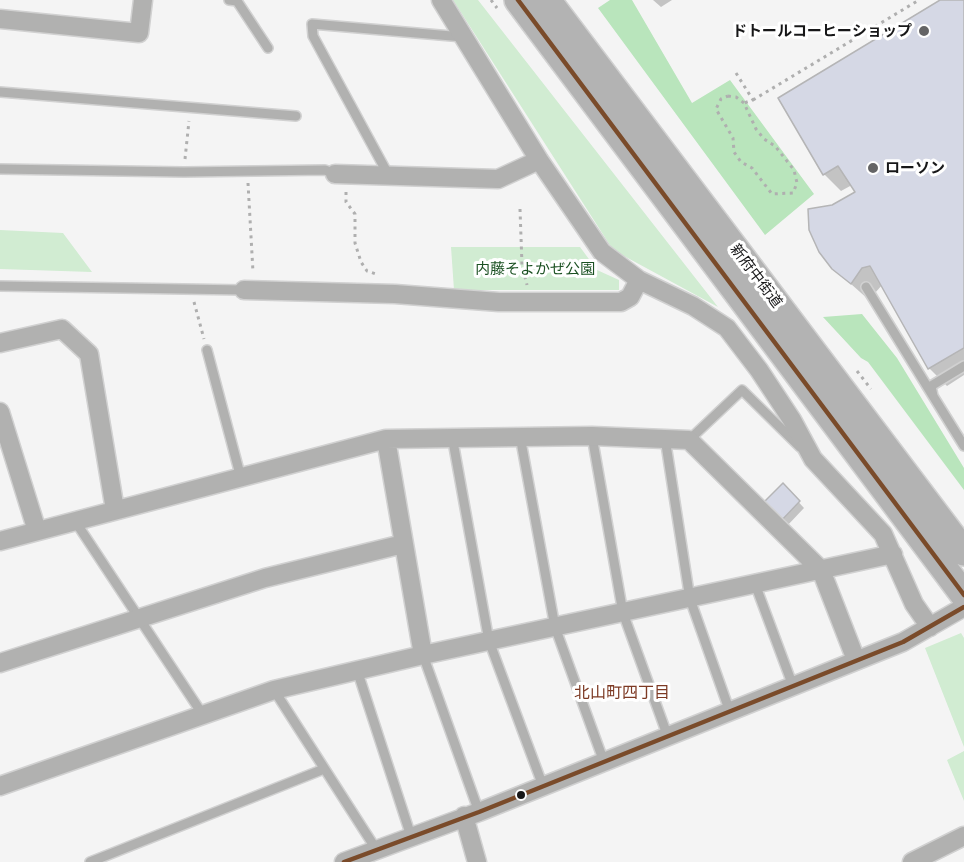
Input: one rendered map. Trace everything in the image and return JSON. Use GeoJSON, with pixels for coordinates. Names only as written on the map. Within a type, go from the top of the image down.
{"type":"FeatureCollection","features":[{"type":"Feature","properties":{"kind":"main road","name":"新府中街道"},"geometry":{"type":"LineString","coordinates":[[518,0],[964,595]]}},
{"type":"Feature","properties":{"kind":"main road","name":"新府中街道"},"geometry":{"type":"LineString","coordinates":[[547,0],[964,552]]}},
{"type":"Feature","properties":{"kind":"street"},"geometry":{"type":"LineString","coordinates":[[0,19],[139,33],[143,0]]}},
{"type":"Feature","properties":{"kind":"street"},"geometry":{"type":"LineString","coordinates":[[441,0],[539,160],[602,252],[639,280],[693,306],[727,328],[759,370],[792,420],[813,459],[877,525],[893,554],[914,604],[930,627]]}},
{"type":"Feature","properties":{"kind":"street"},"geometry":{"type":"LineString","coordinates":[[341,175],[498,179],[539,160]]}},
{"type":"Feature","properties":{"kind":"street"},"geometry":{"type":"LineString","coordinates":[[249,290],[395,294],[459,301],[621,302],[630,297],[639,280]]}},
{"type":"Feature","properties":{"kind":"street"},"geometry":{"type":"LineString","coordinates":[[0,343],[62,329],[88,354],[115,510]]}},
{"type":"Feature","properties":{"kind":"street"},"geometry":{"type":"LineString","coordinates":[[0,412],[37,531]]}},
{"type":"Feature","properties":{"kind":"street"},"geometry":{"type":"LineString","coordinates":[[0,541],[386,439],[453,436],[592,436],[665,437],[689,440],[821,570],[856,660]]}},
{"type":"Feature","properties":{"kind":"street"},"geometry":{"type":"LineString","coordinates":[[386,439],[423,655]]}},
{"type":"Feature","properties":{"kind":"street"},"geometry":{"type":"LineString","coordinates":[[0,663],[265,578],[403,544]]}},
{"type":"Feature","properties":{"kind":"street"},"geometry":{"type":"LineString","coordinates":[[0,786],[274,690],[423,655],[893,554]]}},
{"type":"Feature","properties":{"kind":"street"},"geometry":{"type":"LineString","coordinates":[[344,862],[371,855],[411,836],[668,737],[903,642],[964,607]]}},
{"type":"Feature","properties":{"kind":"street"},"geometry":{"type":"LineString","coordinates":[[472,814],[477,862]]}},
{"type":"Feature","properties":{"kind":"street"},"geometry":{"type":"LineString","coordinates":[[912,862],[964,836]]}},
{"type":"Feature","properties":{"kind":"lane"},"geometry":{"type":"LineString","coordinates":[[229,0],[237,1],[268,48]]}},
{"type":"Feature","properties":{"kind":"lane"},"geometry":{"type":"LineString","coordinates":[[389,176],[313,36],[312,24],[463,37]]}},
{"type":"Feature","properties":{"kind":"lane"},"geometry":{"type":"LineString","coordinates":[[0,92],[296,116]]}},
{"type":"Feature","properties":{"kind":"lane"},"geometry":{"type":"LineString","coordinates":[[0,169],[184,172],[326,170],[341,175]]}},
{"type":"Feature","properties":{"kind":"lane"},"geometry":{"type":"LineString","coordinates":[[0,286],[249,290]]}},
{"type":"Feature","properties":{"kind":"lane"},"geometry":{"type":"LineString","coordinates":[[866,287],[964,446]]}},
{"type":"Feature","properties":{"kind":"lane"},"geometry":{"type":"LineString","coordinates":[[207,350],[241,478]]}},
{"type":"Feature","properties":{"kind":"lane"},"geometry":{"type":"LineString","coordinates":[[933,396],[931,386],[964,366]]}},
{"type":"Feature","properties":{"kind":"lane"},"geometry":{"type":"LineString","coordinates":[[689,440],[742,390],[813,459]]}},
{"type":"Feature","properties":{"kind":"lane"},"geometry":{"type":"LineString","coordinates":[[453,436],[489,641],[543,786]]}},
{"type":"Feature","properties":{"kind":"lane"},"geometry":{"type":"LineString","coordinates":[[520,436],[555,627],[604,762]]}},
{"type":"Feature","properties":{"kind":"lane"},"geometry":{"type":"LineString","coordinates":[[592,436],[623,613],[668,737]]}},
{"type":"Feature","properties":{"kind":"lane"},"geometry":{"type":"LineString","coordinates":[[665,437],[690,598],[730,712]]}},
{"type":"Feature","properties":{"kind":"lane"},"geometry":{"type":"LineString","coordinates":[[75,521],[203,715]]}},
{"type":"Feature","properties":{"kind":"lane"},"geometry":{"type":"LineString","coordinates":[[755,584],[793,686]]}},
{"type":"Feature","properties":{"kind":"lane"},"geometry":{"type":"LineString","coordinates":[[423,655],[472,814]]}},
{"type":"Feature","properties":{"kind":"lane"},"geometry":{"type":"LineString","coordinates":[[357,670],[411,836]]}},
{"type":"Feature","properties":{"kind":"lane"},"geometry":{"type":"LineString","coordinates":[[274,690],[324,769],[371,855]]}},
{"type":"Feature","properties":{"kind":"lane"},"geometry":{"type":"LineString","coordinates":[[90,862],[324,769]]}},
{"type":"Feature","properties":{"kind":"path"},"geometry":{"type":"LineString","coordinates":[[744,103],[753,100],[919,0]]}},
{"type":"Feature","properties":{"kind":"path"},"geometry":{"type":"LineString","coordinates":[[735,73],[753,100]]}},
{"type":"Feature","properties":{"kind":"path"},"geometry":{"type":"LineString","coordinates":[[728,96],[736,97],[744,103],[764,139],[775,146],[794,170],[797,183],[793,193],[772,194],[752,168],[741,162],[734,152],[733,138],[716,109],[721,99],[728,96]]}},
{"type":"Feature","properties":{"kind":"path"},"geometry":{"type":"LineString","coordinates":[[184,172],[190,108]]}},
{"type":"Feature","properties":{"kind":"path"},"geometry":{"type":"LineString","coordinates":[[248,172],[249,290]]}},
{"type":"Feature","properties":{"kind":"path"},"geometry":{"type":"LineString","coordinates":[[341,175],[346,202],[355,214],[355,243],[361,262],[366,271],[395,280],[395,294]]}},
{"type":"Feature","properties":{"kind":"path"},"geometry":{"type":"LineString","coordinates":[[520,209],[522,265],[531,301]]}},
{"type":"Feature","properties":{"kind":"path"},"geometry":{"type":"LineString","coordinates":[[190,290],[207,350]]}},
{"type":"Feature","properties":{"kind":"green space"},"geometry":{"type":"Polygon","coordinates":[[[453,0],[478,0],[718,307],[613,250],[453,0]]]}},
{"type":"Feature","properties":{"kind":"green space"},"geometry":{"type":"Polygon","coordinates":[[[610,0],[632,0],[692,103],[730,80],[814,194],[765,235],[598,8],[610,0]]]}},
{"type":"Feature","properties":{"kind":"green space"},"geometry":{"type":"Polygon","coordinates":[[[0,230],[63,233],[92,272],[0,269],[0,230]]]}},
{"type":"Feature","properties":{"kind":"green space","name":"内藤そよかぜ公園"},"geometry":{"type":"Polygon","coordinates":[[[451,247],[580,247],[597,270],[619,280],[619,290],[454,290],[451,247]]]}},
{"type":"Feature","properties":{"kind":"green space"},"geometry":{"type":"Polygon","coordinates":[[[862,314],[897,358],[964,468],[964,490],[868,362],[861,358],[823,317],[862,314]]]}},
{"type":"Feature","properties":{"kind":"green space"},"geometry":{"type":"Polygon","coordinates":[[[961,633],[964,638],[964,747],[925,648],[961,633]]]}},
{"type":"Feature","properties":{"kind":"green space"},"geometry":{"type":"Polygon","coordinates":[[[964,751],[964,801],[947,760],[964,751]]]}},
{"type":"Feature","properties":{"kind":"building"},"geometry":{"type":"Polygon","coordinates":[[[940,0],[964,0],[964,348],[928,369],[870,266],[862,268],[851,284],[832,269],[819,252],[809,230],[808,209],[832,205],[855,192],[838,166],[823,175],[778,98],[940,0]]]}},
{"type":"Feature","properties":{"kind":"building"},"geometry":{"type":"Polygon","coordinates":[[[783,483],[800,501],[780,522],[762,504],[783,483]]]}},
{"type":"Feature","properties":{"kind":"transit line"},"geometry":{"type":"LineString","coordinates":[[518,0],[964,595]]}},
{"type":"Feature","properties":{"kind":"transit line"},"geometry":{"type":"LineString","coordinates":[[344,862],[479,812],[903,642],[964,607]]}},
{"type":"Feature","properties":{"kind":"place","name":"ドトールコーヒーショップ"},"geometry":{"type":"Point","coordinates":[924,31]}},
{"type":"Feature","properties":{"kind":"place","name":"ローソン"},"geometry":{"type":"Point","coordinates":[873,168]}},
{"type":"Feature","properties":{"kind":"district","name":"北山町四丁目"},"geometry":{"type":"Point","coordinates":[622,693]}}]}
